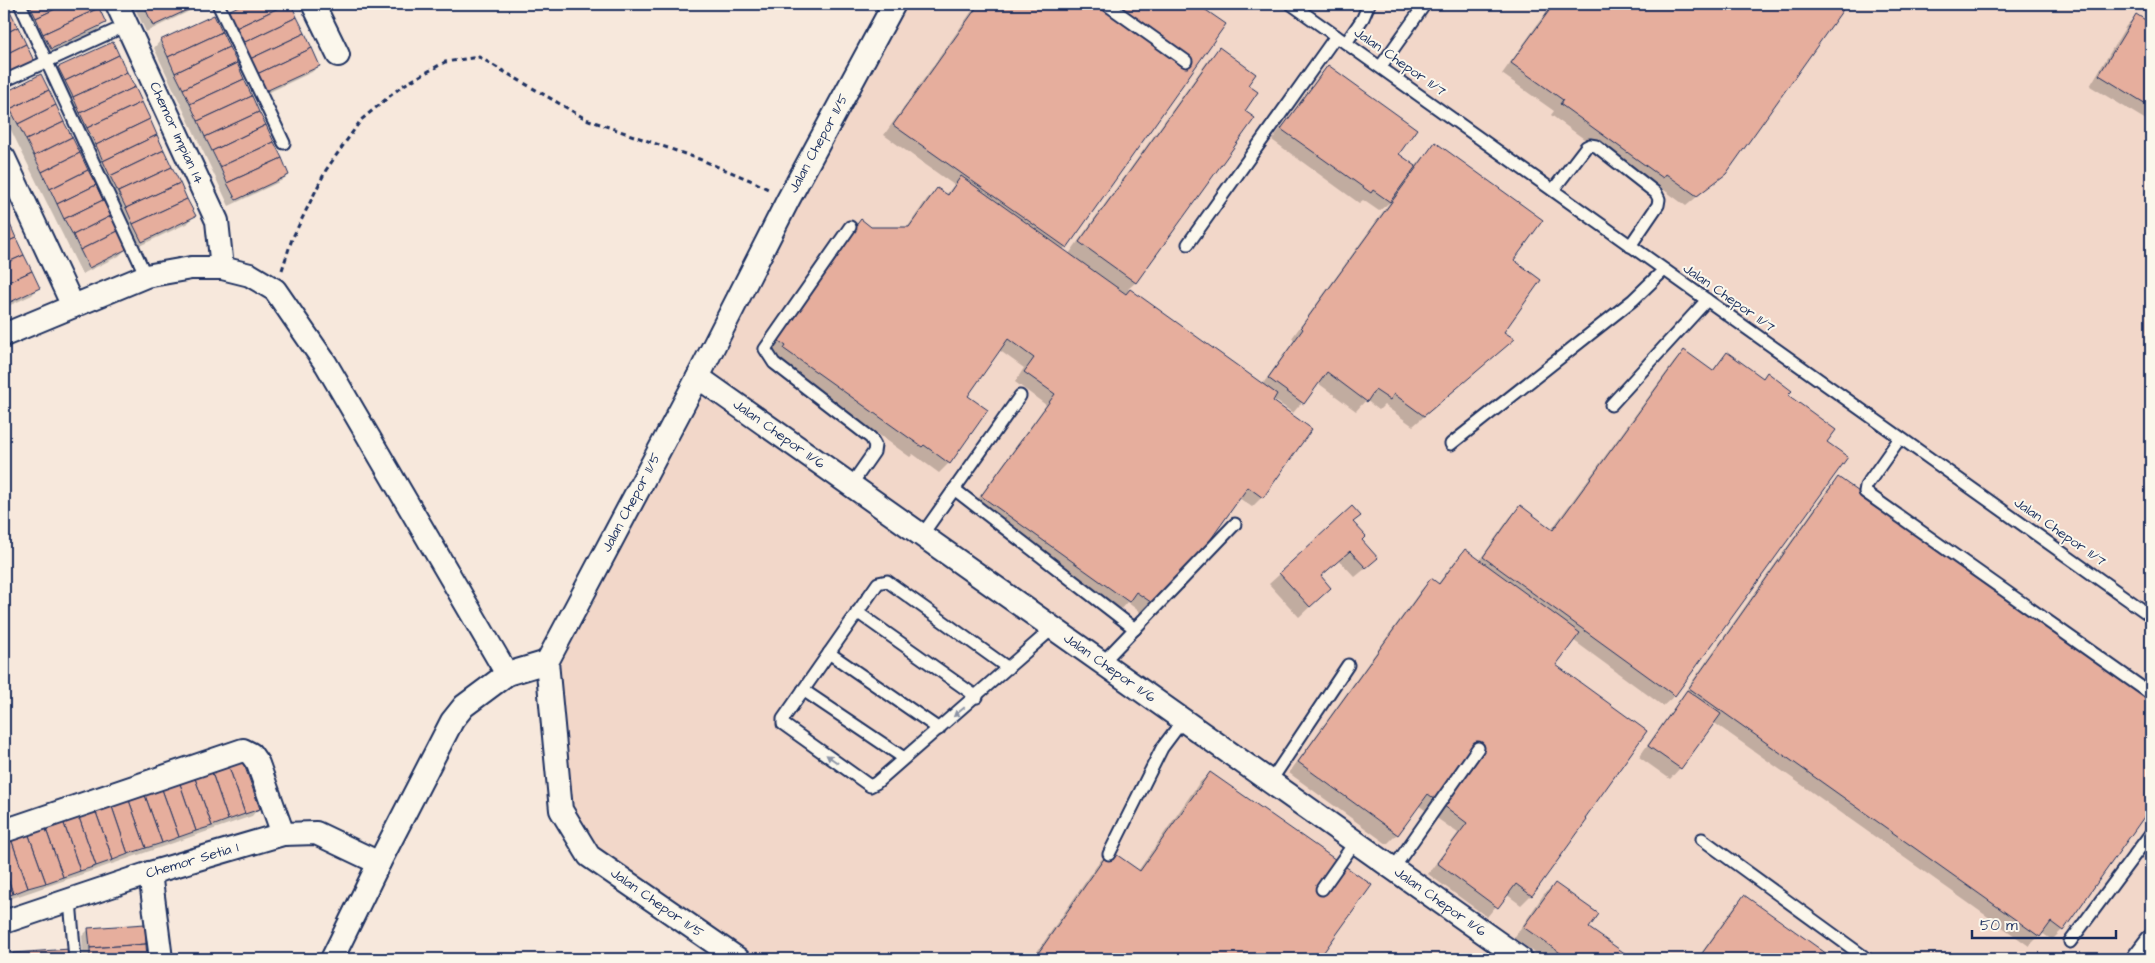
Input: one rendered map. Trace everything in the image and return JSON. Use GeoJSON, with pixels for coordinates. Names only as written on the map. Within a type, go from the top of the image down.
{"type":"FeatureCollection","features":[{"type":"Feature","properties":{"kind":"street","name":"Chemor Impian 14"},"geometry":{"type":"LineString","coordinates":[[117,4],[217,221],[222,268]]}},
{"type":"Feature","properties":{"kind":"street"},"geometry":{"type":"LineString","coordinates":[[313,4],[338,55]]}},
{"type":"Feature","properties":{"kind":"street","name":"Jalan Chepor 11/5"},"geometry":{"type":"LineString","coordinates":[[738,959],[589,856],[561,810],[547,662],[698,377],[788,200],[894,4]]}},
{"type":"Feature","properties":{"kind":"street"},"geometry":{"type":"LineString","coordinates":[[4,158],[74,306]]}},
{"type":"Feature","properties":{"kind":"street"},"geometry":{"type":"LineString","coordinates":[[4,335],[146,276],[191,268],[222,268],[250,275],[275,290],[326,364],[507,674]]}},
{"type":"Feature","properties":{"kind":"street","name":"Jalan Chepor 11/6"},"geometry":{"type":"LineString","coordinates":[[698,377],[1520,959]]}},
{"type":"Feature","properties":{"kind":"street"},"geometry":{"type":"LineString","coordinates":[[332,959],[452,720],[464,706],[507,674],[547,662]]}},
{"type":"Feature","properties":{"kind":"street"},"geometry":{"type":"LineString","coordinates":[[4,831],[243,750],[251,754],[258,764],[283,834]]}},
{"type":"Feature","properties":{"kind":"street","name":"Chemor Setia 1"},"geometry":{"type":"LineString","coordinates":[[4,922],[150,873],[283,834],[316,832],[379,863]]}},
{"type":"Feature","properties":{"kind":"street"},"geometry":{"type":"LineString","coordinates":[[150,873],[161,959]]}},
{"type":"Feature","properties":{"kind":"street"},"geometry":{"type":"LineString","coordinates":[[2138,959],[2151,942]]}},
{"type":"Feature","properties":{"kind":"lane"},"geometry":{"type":"LineString","coordinates":[[20,4],[146,276]]}},
{"type":"Feature","properties":{"kind":"lane"},"geometry":{"type":"LineString","coordinates":[[218,4],[284,143]]}},
{"type":"Feature","properties":{"kind":"lane"},"geometry":{"type":"LineString","coordinates":[[1106,4],[1186,62]]}},
{"type":"Feature","properties":{"kind":"lane","name":"Jalan Chepor 11/7"},"geometry":{"type":"LineString","coordinates":[[1291,4],[1381,66],[1900,438],[2150,611]]}},
{"type":"Feature","properties":{"kind":"lane"},"geometry":{"type":"LineString","coordinates":[[1346,43],[1369,4]]}},
{"type":"Feature","properties":{"kind":"lane"},"geometry":{"type":"LineString","coordinates":[[1381,66],[1425,4]]}},
{"type":"Feature","properties":{"kind":"lane"},"geometry":{"type":"LineString","coordinates":[[4,81],[127,25]]}},
{"type":"Feature","properties":{"kind":"lane"},"geometry":{"type":"LineString","coordinates":[[1188,244],[1336,36]]}},
{"type":"Feature","properties":{"kind":"lane"},"geometry":{"type":"LineString","coordinates":[[1553,190],[1586,147],[1590,145],[1596,146],[1656,194],[1659,199],[1658,205],[1630,246]]}},
{"type":"Feature","properties":{"kind":"lane"},"geometry":{"type":"LineString","coordinates":[[850,227],[765,350],[774,363],[870,438],[875,445],[874,452],[851,485]]}},
{"type":"Feature","properties":{"kind":"lane"},"geometry":{"type":"LineString","coordinates":[[1450,444],[1633,300],[1664,270]]}},
{"type":"Feature","properties":{"kind":"lane"},"geometry":{"type":"LineString","coordinates":[[1611,405],[1706,300]]}},
{"type":"Feature","properties":{"kind":"lane"},"geometry":{"type":"LineString","coordinates":[[922,536],[1020,396]]}},
{"type":"Feature","properties":{"kind":"lane"},"geometry":{"type":"LineString","coordinates":[[1900,438],[1866,486],[1865,492],[2151,694]]}},
{"type":"Feature","properties":{"kind":"lane"},"geometry":{"type":"LineString","coordinates":[[954,489],[1135,629]]}},
{"type":"Feature","properties":{"kind":"lane"},"geometry":{"type":"LineString","coordinates":[[1102,663],[1235,524]]}},
{"type":"Feature","properties":{"kind":"lane"},"geometry":{"type":"LineString","coordinates":[[1008,668],[887,581],[878,583],[783,719],[783,724],[870,786],[876,783],[1054,628]]}},
{"type":"Feature","properties":{"kind":"lane"},"geometry":{"type":"LineString","coordinates":[[858,612],[977,696]]}},
{"type":"Feature","properties":{"kind":"lane"},"geometry":{"type":"LineString","coordinates":[[829,653],[939,728]]}},
{"type":"Feature","properties":{"kind":"lane"},"geometry":{"type":"LineString","coordinates":[[1270,782],[1348,665]]}},
{"type":"Feature","properties":{"kind":"lane"},"geometry":{"type":"LineString","coordinates":[[803,690],[904,758]]}},
{"type":"Feature","properties":{"kind":"lane"},"geometry":{"type":"LineString","coordinates":[[1109,854],[1162,748],[1183,720]]}},
{"type":"Feature","properties":{"kind":"lane"},"geometry":{"type":"LineString","coordinates":[[1393,869],[1478,748]]}},
{"type":"Feature","properties":{"kind":"lane"},"geometry":{"type":"LineString","coordinates":[[2070,942],[2151,833]]}},
{"type":"Feature","properties":{"kind":"lane"},"geometry":{"type":"LineString","coordinates":[[1702,839],[1867,959]]}},
{"type":"Feature","properties":{"kind":"lane"},"geometry":{"type":"LineString","coordinates":[[1322,889],[1355,842]]}},
{"type":"Feature","properties":{"kind":"lane"},"geometry":{"type":"LineString","coordinates":[[70,901],[75,959]]}},
{"type":"Feature","properties":{"kind":"path"},"geometry":{"type":"LineString","coordinates":[[275,290],[296,230],[326,170],[360,120],[402,86],[445,62],[479,57],[586,119],[699,158],[750,180],[788,200]]}},
{"type":"Feature","properties":{"kind":"shaded area"},"geometry":{"type":"Polygon","coordinates":[[[894,4],[2151,4],[2151,959],[738,959],[589,856],[561,810],[542,652],[894,4]]]}},
{"type":"Feature","properties":{"kind":"building"},"geometry":{"type":"Polygon","coordinates":[[[29,4],[66,4],[36,18],[29,4]]]}},
{"type":"Feature","properties":{"kind":"building"},"geometry":{"type":"Polygon","coordinates":[[[66,4],[97,4],[99,8],[43,34],[36,18],[66,4]]]}},
{"type":"Feature","properties":{"kind":"building"},"geometry":{"type":"Polygon","coordinates":[[[160,4],[200,4],[153,26],[146,10],[160,4]]]}},
{"type":"Feature","properties":{"kind":"building"},"geometry":{"type":"Polygon","coordinates":[[[243,4],[287,4],[236,28],[228,11],[243,4]]]}},
{"type":"Feature","properties":{"kind":"building"},"geometry":{"type":"Polygon","coordinates":[[[287,4],[291,4],[297,17],[243,43],[236,28],[287,4]]]}},
{"type":"Feature","properties":{"kind":"building"},"geometry":{"type":"Polygon","coordinates":[[[979,4],[1197,4],[1226,24],[1067,248],[893,125],[979,4]]]}},
{"type":"Feature","properties":{"kind":"building"},"geometry":{"type":"Polygon","coordinates":[[[1554,4],[1847,4],[1726,174],[1697,196],[1666,174],[1663,178],[1560,104],[1563,100],[1511,63],[1554,4]]]}},
{"type":"Feature","properties":{"kind":"building"},"geometry":{"type":"Polygon","coordinates":[[[99,8],[106,23],[51,49],[43,34],[99,8]]]}},
{"type":"Feature","properties":{"kind":"building"},"geometry":{"type":"Polygon","coordinates":[[[10,11],[18,27],[4,34],[4,14],[10,11]]]}},
{"type":"Feature","properties":{"kind":"building"},"geometry":{"type":"Polygon","coordinates":[[[2136,14],[2151,22],[2151,107],[2099,75],[2136,14]]]}},
{"type":"Feature","properties":{"kind":"building"},"geometry":{"type":"Polygon","coordinates":[[[214,15],[222,32],[168,57],[160,40],[214,15]]]}},
{"type":"Feature","properties":{"kind":"building"},"geometry":{"type":"Polygon","coordinates":[[[297,17],[305,33],[250,59],[243,43],[297,17]]]}},
{"type":"Feature","properties":{"kind":"building"},"geometry":{"type":"Polygon","coordinates":[[[18,27],[26,44],[4,55],[4,34],[18,27]]]}},
{"type":"Feature","properties":{"kind":"building"},"geometry":{"type":"Polygon","coordinates":[[[222,32],[229,47],[175,73],[168,57],[222,32]]]}},
{"type":"Feature","properties":{"kind":"building"},"geometry":{"type":"Polygon","coordinates":[[[305,33],[312,48],[257,74],[250,59],[305,33]]]}},
{"type":"Feature","properties":{"kind":"building"},"geometry":{"type":"Polygon","coordinates":[[[113,42],[119,55],[65,81],[58,67],[113,42]]]}},
{"type":"Feature","properties":{"kind":"building"},"geometry":{"type":"Polygon","coordinates":[[[26,44],[34,61],[4,75],[4,55],[26,44]]]}},
{"type":"Feature","properties":{"kind":"building"},"geometry":{"type":"Polygon","coordinates":[[[229,47],[237,63],[183,89],[175,73],[229,47]]]}},
{"type":"Feature","properties":{"kind":"building"},"geometry":{"type":"Polygon","coordinates":[[[1219,47],[1256,74],[1248,85],[1258,92],[1245,111],[1255,118],[1136,283],[1079,242],[1219,47]]]}},
{"type":"Feature","properties":{"kind":"building"},"geometry":{"type":"Polygon","coordinates":[[[312,48],[320,66],[266,91],[257,74],[312,48]]]}},
{"type":"Feature","properties":{"kind":"building"},"geometry":{"type":"Polygon","coordinates":[[[119,55],[127,72],[73,97],[65,81],[119,55]]]}},
{"type":"Feature","properties":{"kind":"building"},"geometry":{"type":"Polygon","coordinates":[[[237,63],[244,79],[190,104],[183,89],[237,63]]]}},
{"type":"Feature","properties":{"kind":"building"},"geometry":{"type":"Polygon","coordinates":[[[1328,65],[1417,129],[1399,154],[1416,166],[1390,202],[1373,190],[1371,193],[1281,129],[1328,65]]]}},
{"type":"Feature","properties":{"kind":"building"},"geometry":{"type":"Polygon","coordinates":[[[127,72],[135,87],[80,113],[73,97],[127,72]]]}},
{"type":"Feature","properties":{"kind":"building"},"geometry":{"type":"Polygon","coordinates":[[[41,74],[49,90],[10,109],[4,93],[41,74]]]}},
{"type":"Feature","properties":{"kind":"building"},"geometry":{"type":"Polygon","coordinates":[[[244,79],[252,96],[198,121],[190,104],[244,79]]]}},
{"type":"Feature","properties":{"kind":"building"},"geometry":{"type":"Polygon","coordinates":[[[135,87],[142,102],[87,128],[80,113],[135,87]]]}},
{"type":"Feature","properties":{"kind":"building"},"geometry":{"type":"Polygon","coordinates":[[[49,90],[56,105],[18,124],[10,109],[49,90]]]}},
{"type":"Feature","properties":{"kind":"building"},"geometry":{"type":"Polygon","coordinates":[[[252,96],[259,112],[205,137],[198,121],[252,96]]]}},
{"type":"Feature","properties":{"kind":"building"},"geometry":{"type":"Polygon","coordinates":[[[142,102],[150,119],[96,145],[87,128],[142,102]]]}},
{"type":"Feature","properties":{"kind":"building"},"geometry":{"type":"Polygon","coordinates":[[[56,105],[64,122],[26,140],[18,124],[56,105]]]}},
{"type":"Feature","properties":{"kind":"building"},"geometry":{"type":"Polygon","coordinates":[[[259,112],[266,125],[212,151],[205,137],[259,112]]]}},
{"type":"Feature","properties":{"kind":"building"},"geometry":{"type":"Polygon","coordinates":[[[150,119],[157,135],[103,161],[96,145],[150,119]]]}},
{"type":"Feature","properties":{"kind":"building"},"geometry":{"type":"Polygon","coordinates":[[[64,122],[72,137],[34,156],[26,140],[64,122]]]}},
{"type":"Feature","properties":{"kind":"building"},"geometry":{"type":"Polygon","coordinates":[[[266,125],[274,142],[220,167],[212,151],[266,125]]]}},
{"type":"Feature","properties":{"kind":"building"},"geometry":{"type":"Polygon","coordinates":[[[157,135],[164,150],[110,176],[103,161],[157,135]]]}},
{"type":"Feature","properties":{"kind":"building"},"geometry":{"type":"Polygon","coordinates":[[[72,137],[80,153],[42,172],[34,156],[72,137]]]}},
{"type":"Feature","properties":{"kind":"building"},"geometry":{"type":"Polygon","coordinates":[[[274,142],[282,158],[227,183],[220,167],[274,142]]]}},
{"type":"Feature","properties":{"kind":"building"},"geometry":{"type":"Polygon","coordinates":[[[1435,142],[1543,220],[1514,260],[1541,280],[1504,332],[1515,339],[1424,416],[1394,394],[1390,400],[1375,390],[1367,402],[1327,372],[1304,404],[1268,378],[1303,329],[1301,327],[1435,142]]]}},
{"type":"Feature","properties":{"kind":"building"},"geometry":{"type":"Polygon","coordinates":[[[164,150],[172,167],[118,192],[110,176],[164,150]]]}},
{"type":"Feature","properties":{"kind":"building"},"geometry":{"type":"Polygon","coordinates":[[[80,153],[88,170],[50,189],[42,172],[80,153]]]}},
{"type":"Feature","properties":{"kind":"building"},"geometry":{"type":"Polygon","coordinates":[[[282,158],[289,175],[236,200],[227,183],[282,158]]]}},
{"type":"Feature","properties":{"kind":"building"},"geometry":{"type":"Polygon","coordinates":[[[172,167],[180,183],[126,208],[118,192],[172,167]]]}},
{"type":"Feature","properties":{"kind":"building"},"geometry":{"type":"Polygon","coordinates":[[[88,170],[96,185],[57,204],[50,189],[88,170]]]}},
{"type":"Feature","properties":{"kind":"building"},"geometry":{"type":"Polygon","coordinates":[[[961,176],[1126,294],[1130,289],[1277,394],[1273,401],[1312,429],[1263,498],[1248,487],[1161,609],[1136,592],[1129,602],[981,496],[1055,394],[1024,372],[1034,358],[1008,339],[968,396],[988,410],[950,464],[924,445],[922,447],[784,349],[786,346],[772,336],[861,219],[871,227],[909,227],[937,188],[948,195],[961,176]]]}},
{"type":"Feature","properties":{"kind":"building"},"geometry":{"type":"Polygon","coordinates":[[[180,183],[187,199],[133,224],[126,208],[180,183]]]}},
{"type":"Feature","properties":{"kind":"building"},"geometry":{"type":"Polygon","coordinates":[[[96,185],[103,200],[64,219],[57,204],[96,185]]]}},
{"type":"Feature","properties":{"kind":"building"},"geometry":{"type":"Polygon","coordinates":[[[187,199],[196,216],[142,242],[133,224],[187,199]]]}},
{"type":"Feature","properties":{"kind":"building"},"geometry":{"type":"Polygon","coordinates":[[[103,200],[111,216],[73,235],[64,219],[103,200]]]}},
{"type":"Feature","properties":{"kind":"building"},"geometry":{"type":"Polygon","coordinates":[[[111,216],[118,231],[80,250],[73,235],[111,216]]]}},
{"type":"Feature","properties":{"kind":"building"},"geometry":{"type":"Polygon","coordinates":[[[9,222],[16,238],[4,243],[4,224],[9,222]]]}},
{"type":"Feature","properties":{"kind":"building"},"geometry":{"type":"Polygon","coordinates":[[[118,231],[127,249],[89,268],[80,250],[118,231]]]}},
{"type":"Feature","properties":{"kind":"building"},"geometry":{"type":"Polygon","coordinates":[[[16,238],[24,255],[4,264],[4,243],[16,238]]]}},
{"type":"Feature","properties":{"kind":"building"},"geometry":{"type":"Polygon","coordinates":[[[24,255],[32,271],[4,284],[4,264],[24,255]]]}},
{"type":"Feature","properties":{"kind":"building"},"geometry":{"type":"Polygon","coordinates":[[[32,271],[40,288],[4,305],[4,284],[32,271]]]}},
{"type":"Feature","properties":{"kind":"building"},"geometry":{"type":"Polygon","coordinates":[[[1684,350],[1713,371],[1727,352],[1763,378],[1767,372],[1792,391],[1788,395],[1836,430],[1827,442],[1848,457],[1675,696],[1483,557],[1520,505],[1553,530],[1684,350]]]}},
{"type":"Feature","properties":{"kind":"building"},"geometry":{"type":"Polygon","coordinates":[[[1838,477],[2151,699],[2151,807],[2063,931],[2051,922],[2040,937],[1689,688],[1838,477]]]}},
{"type":"Feature","properties":{"kind":"building"},"geometry":{"type":"Polygon","coordinates":[[[1352,506],[1361,516],[1353,522],[1366,536],[1362,540],[1378,558],[1366,568],[1350,551],[1321,576],[1331,588],[1310,607],[1279,573],[1352,506]]]}},
{"type":"Feature","properties":{"kind":"building"},"geometry":{"type":"Polygon","coordinates":[[[1465,549],[1580,633],[1556,665],[1647,731],[1585,818],[1587,820],[1532,896],[1516,884],[1498,908],[1437,863],[1467,823],[1428,794],[1398,835],[1298,762],[1431,578],[1439,584],[1465,549]]]}},
{"type":"Feature","properties":{"kind":"building"},"geometry":{"type":"Polygon","coordinates":[[[1687,690],[1721,714],[1681,769],[1648,746],[1687,690]]]}},
{"type":"Feature","properties":{"kind":"building"},"geometry":{"type":"Polygon","coordinates":[[[240,753],[260,809],[245,814],[226,758],[240,753]]]}},
{"type":"Feature","properties":{"kind":"building"},"geometry":{"type":"Polygon","coordinates":[[[226,758],[245,814],[228,820],[209,764],[226,758]]]}},
{"type":"Feature","properties":{"kind":"building"},"geometry":{"type":"Polygon","coordinates":[[[209,764],[228,820],[212,826],[192,770],[209,764]]]}},
{"type":"Feature","properties":{"kind":"building"},"geometry":{"type":"Polygon","coordinates":[[[192,770],[212,826],[196,831],[177,775],[192,770]]]}},
{"type":"Feature","properties":{"kind":"building"},"geometry":{"type":"Polygon","coordinates":[[[1210,772],[1372,885],[1321,956],[1326,959],[1034,959],[1110,850],[1140,871],[1210,772]]]}},
{"type":"Feature","properties":{"kind":"building"},"geometry":{"type":"Polygon","coordinates":[[[177,775],[196,831],[179,837],[159,781],[177,775]]]}},
{"type":"Feature","properties":{"kind":"building"},"geometry":{"type":"Polygon","coordinates":[[[159,781],[179,837],[162,843],[142,787],[159,781]]]}},
{"type":"Feature","properties":{"kind":"building"},"geometry":{"type":"Polygon","coordinates":[[[142,787],[162,843],[146,848],[126,792],[142,787]]]}},
{"type":"Feature","properties":{"kind":"building"},"geometry":{"type":"Polygon","coordinates":[[[126,792],[146,848],[128,854],[109,798],[126,792]]]}},
{"type":"Feature","properties":{"kind":"building"},"geometry":{"type":"Polygon","coordinates":[[[109,798],[128,854],[113,860],[93,804],[109,798]]]}},
{"type":"Feature","properties":{"kind":"building"},"geometry":{"type":"Polygon","coordinates":[[[93,804],[113,860],[96,866],[76,809],[93,804]]]}},
{"type":"Feature","properties":{"kind":"building"},"geometry":{"type":"Polygon","coordinates":[[[76,809],[96,866],[80,871],[61,815],[76,809]]]}},
{"type":"Feature","properties":{"kind":"building"},"geometry":{"type":"Polygon","coordinates":[[[61,815],[80,871],[63,877],[43,821],[61,815]]]}},
{"type":"Feature","properties":{"kind":"building"},"geometry":{"type":"Polygon","coordinates":[[[43,821],[63,877],[46,883],[26,827],[43,821]]]}},
{"type":"Feature","properties":{"kind":"building"},"geometry":{"type":"Polygon","coordinates":[[[26,827],[46,883],[28,888],[9,833],[26,827]]]}},
{"type":"Feature","properties":{"kind":"building"},"geometry":{"type":"Polygon","coordinates":[[[9,833],[28,888],[13,894],[4,866],[4,834],[9,833]]]}},
{"type":"Feature","properties":{"kind":"building"},"geometry":{"type":"Polygon","coordinates":[[[4,866],[13,894],[4,897],[4,866]]]}},
{"type":"Feature","properties":{"kind":"building"},"geometry":{"type":"Polygon","coordinates":[[[1555,883],[1599,914],[1589,928],[1633,959],[1569,959],[1523,927],[1555,883]]]}},
{"type":"Feature","properties":{"kind":"building"},"geometry":{"type":"Polygon","coordinates":[[[1744,895],[1834,959],[1698,959],[1744,895]]]}},
{"type":"Feature","properties":{"kind":"building"},"geometry":{"type":"Polygon","coordinates":[[[145,924],[146,944],[90,948],[88,928],[145,924]]]}},
{"type":"Feature","properties":{"kind":"building"},"geometry":{"type":"Polygon","coordinates":[[[146,944],[147,959],[90,959],[90,948],[146,944]]]}},
{"type":"Feature","properties":{"kind":"building"},"geometry":{"type":"Polygon","coordinates":[[[70,949],[70,959],[13,959],[13,953],[70,949]]]}}]}
